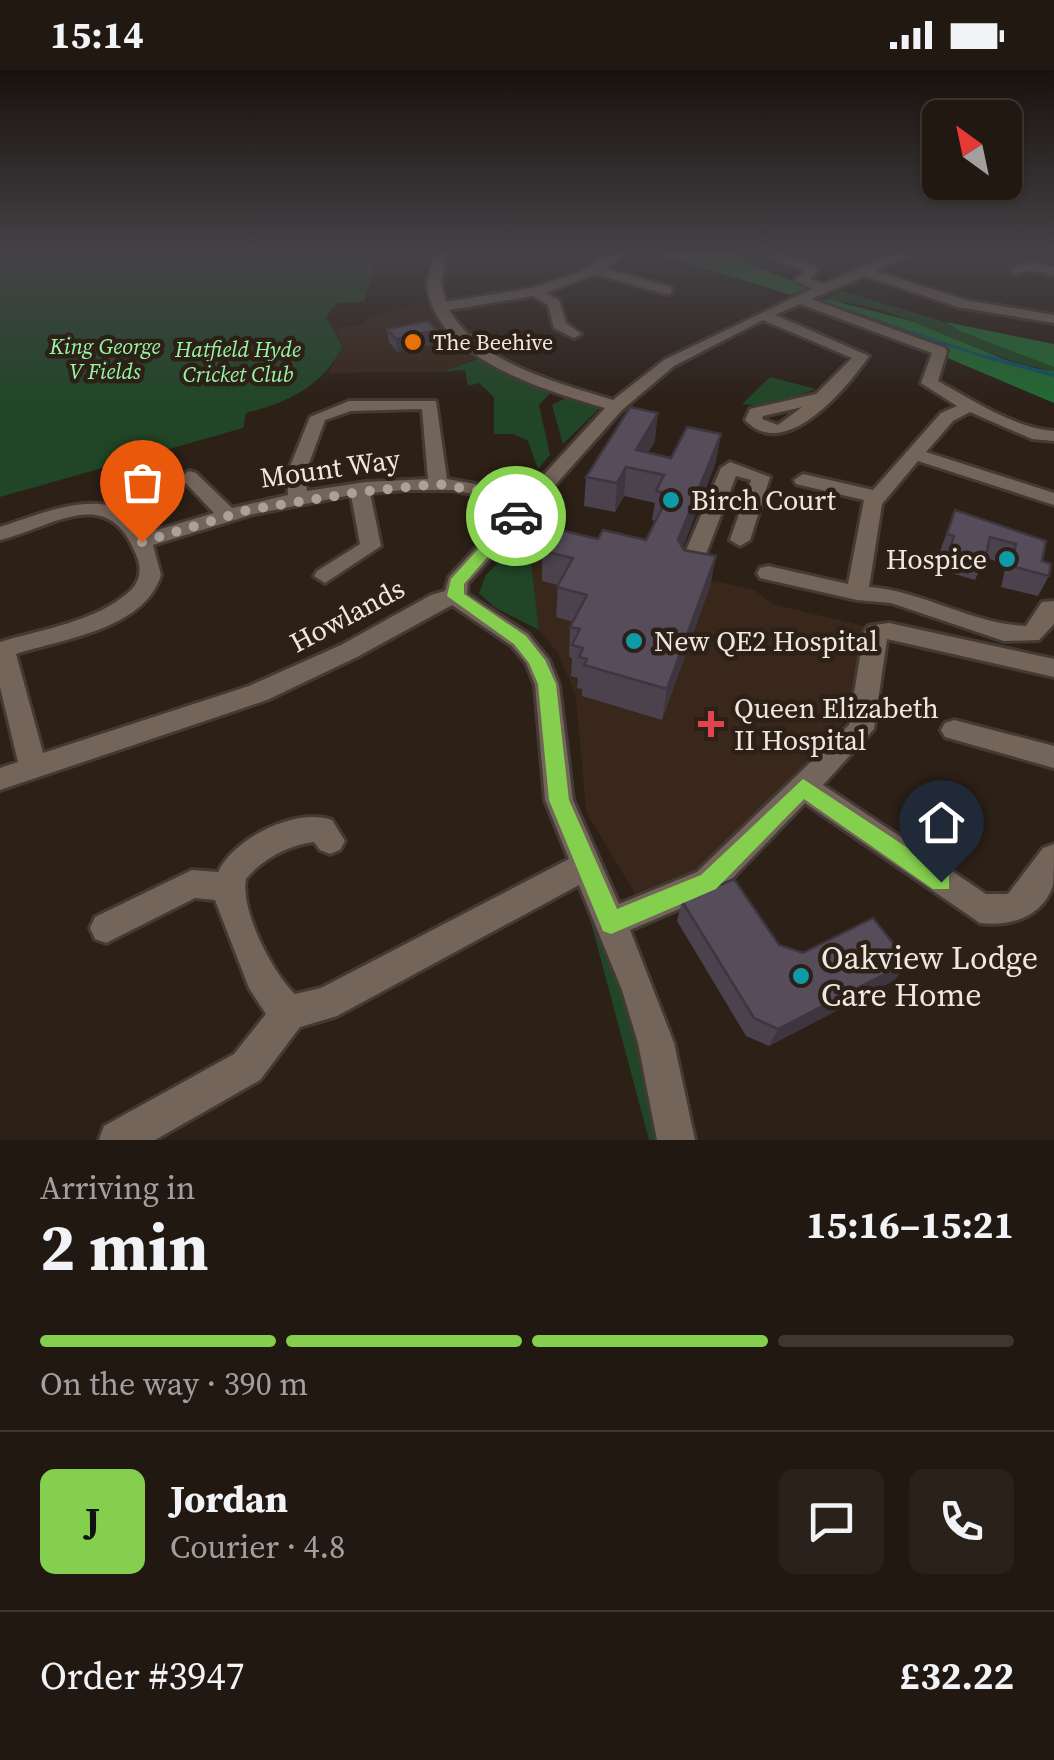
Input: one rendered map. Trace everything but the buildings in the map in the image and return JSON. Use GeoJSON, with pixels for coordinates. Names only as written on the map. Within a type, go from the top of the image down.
{"type":"FeatureCollection","features":[{"type":"Feature","properties":{"kind":"street"},"geometry":{"type":"LineString","coordinates":[[439,303],[458,331],[500,362],[555,387],[616,406]]}},
{"type":"Feature","properties":{"kind":"street"},"geometry":{"type":"LineString","coordinates":[[440,307],[466,303]]}},
{"type":"Feature","properties":{"kind":"street"},"geometry":{"type":"LineString","coordinates":[[552,303],[559,325],[574,334]]}},
{"type":"Feature","properties":{"kind":"street"},"geometry":{"type":"LineString","coordinates":[[676,1140],[656,1043],[559,800],[547,684],[537,660],[520,640],[456,596],[456,582],[616,406],[669,363],[792,303]]}},
{"type":"Feature","properties":{"kind":"street"},"geometry":{"type":"LineString","coordinates":[[807,303],[940,351],[929,383],[1038,436],[1054,436]]}},
{"type":"Feature","properties":{"kind":"street"},"geometry":{"type":"LineString","coordinates":[[960,303],[1054,318]]}},
{"type":"Feature","properties":{"kind":"street"},"geometry":{"type":"LineString","coordinates":[[763,315],[860,353],[861,357],[817,399]]}},
{"type":"Feature","properties":{"kind":"street"},"geometry":{"type":"LineString","coordinates":[[298,500],[296,474],[318,417],[349,406],[430,404],[454,398]]}},
{"type":"Feature","properties":{"kind":"street"},"geometry":{"type":"LineString","coordinates":[[430,404],[438,484]]}},
{"type":"Feature","properties":{"kind":"street"},"geometry":{"type":"LineString","coordinates":[[857,593],[872,503],[947,417],[970,406]]}},
{"type":"Feature","properties":{"kind":"street"},"geometry":{"type":"LineString","coordinates":[[915,454],[1054,499]]}},
{"type":"Feature","properties":{"kind":"street"},"geometry":{"type":"LineString","coordinates":[[688,572],[730,468],[761,477],[740,540]]}},
{"type":"Feature","properties":{"kind":"street"},"geometry":{"type":"LineString","coordinates":[[189,477],[228,515]]}},
{"type":"Feature","properties":{"kind":"street"},"geometry":{"type":"LineString","coordinates":[[803,480],[878,497]]}},
{"type":"Feature","properties":{"kind":"street"},"geometry":{"type":"LineString","coordinates":[[982,501],[995,481]]}},
{"type":"Feature","properties":{"kind":"street","name":"Mount Way"},"geometry":{"type":"LineString","coordinates":[[142,542],[228,515],[360,492],[438,484],[531,500]]}},
{"type":"Feature","properties":{"kind":"street"},"geometry":{"type":"LineString","coordinates":[[325,576],[371,546],[360,492]]}},
{"type":"Feature","properties":{"kind":"street"},"geometry":{"type":"LineString","coordinates":[[0,534],[96,510],[120,514],[142,542],[152,566],[149,582],[136,598],[110,613],[1,650],[33,766]]}},
{"type":"Feature","properties":{"kind":"street"},"geometry":{"type":"LineString","coordinates":[[768,573],[857,593],[893,596],[1018,636],[1041,628],[1050,607]]}},
{"type":"Feature","properties":{"kind":"street","name":"Howlands"},"geometry":{"type":"LineString","coordinates":[[0,779],[258,693],[366,642],[439,600],[456,596]]}},
{"type":"Feature","properties":{"kind":"street"},"geometry":{"type":"LineString","coordinates":[[611,923],[708,882],[860,729],[876,632],[889,630],[1054,668]]}},
{"type":"Feature","properties":{"kind":"street"},"geometry":{"type":"LineString","coordinates":[[954,730],[1054,757]]}},
{"type":"Feature","properties":{"kind":"street"},"geometry":{"type":"LineString","coordinates":[[803,787],[980,908],[1001,912],[1017,908],[1033,894],[1054,858]]}},
{"type":"Feature","properties":{"kind":"street"},"geometry":{"type":"LineString","coordinates":[[290,1012],[269,996],[229,900],[230,872],[244,856],[301,828],[322,829],[330,841]]}},
{"type":"Feature","properties":{"kind":"street"},"geometry":{"type":"LineString","coordinates":[[118,1140],[247,1066],[290,1012],[325,1004],[585,866]]}},
{"type":"Feature","properties":{"kind":"street"},"geometry":{"type":"LineString","coordinates":[[106,928],[192,884],[228,887]]}},
{"type":"Feature","properties":{"kind":"shaded area"},"geometry":{"type":"Polygon","coordinates":[[[422,303],[479,359],[440,372],[328,373],[343,347],[335,329],[364,324],[366,319],[422,303]]]}},
{"type":"Feature","properties":{"kind":"shaded area","name":"Queen Elizabeth II Hospital"},"geometry":{"type":"Polygon","coordinates":[[[528,538],[754,590],[773,604],[868,627],[854,712],[698,878],[635,894],[586,812],[576,696],[558,653],[539,630],[528,538]]]}},
{"type":"Feature","properties":{"kind":"green space","name":"King George V Fields"},"geometry":{"type":"Polygon","coordinates":[[[0,303],[339,303],[326,317],[343,347],[334,361],[302,391],[246,413],[243,428],[0,497],[0,303]]]}},
{"type":"Feature","properties":{"kind":"green space"},"geometry":{"type":"Polygon","coordinates":[[[817,303],[841,303],[912,321],[1023,367],[1054,371],[1054,403],[817,303]]]}},
{"type":"Feature","properties":{"kind":"green space"},"geometry":{"type":"Polygon","coordinates":[[[844,303],[882,303],[945,322],[1054,367],[1054,371],[994,355],[874,308],[844,303]]]}},
{"type":"Feature","properties":{"kind":"green space"},"geometry":{"type":"Polygon","coordinates":[[[946,322],[1054,344],[1054,367],[960,331],[946,322]]]}},
{"type":"Feature","properties":{"kind":"green space"},"geometry":{"type":"Polygon","coordinates":[[[479,359],[551,392],[539,405],[550,455],[538,469],[528,441],[513,434],[494,434],[494,397],[479,383],[468,386],[465,370],[440,372],[479,359]]]}},
{"type":"Feature","properties":{"kind":"green space"},"geometry":{"type":"Polygon","coordinates":[[[770,377],[816,389],[765,406],[742,404],[770,377]]]}},
{"type":"Feature","properties":{"kind":"green space"},"geometry":{"type":"Polygon","coordinates":[[[566,398],[602,406],[563,444],[552,405],[566,398]]]}},
{"type":"Feature","properties":{"kind":"green space"},"geometry":{"type":"Polygon","coordinates":[[[522,538],[528,538],[539,630],[494,607],[479,593],[486,575],[522,538]]]}},
{"type":"Feature","properties":{"kind":"green space"},"geometry":{"type":"Polygon","coordinates":[[[589,915],[596,922],[651,1073],[663,1140],[649,1140],[589,915]]]}},
{"type":"Feature","properties":{"kind":"waterway"},"geometry":{"type":"LineString","coordinates":[[825,303],[994,360]]}},
{"type":"Feature","properties":{"kind":"waterway"},"geometry":{"type":"LineString","coordinates":[[987,357],[1054,375]]}},
{"type":"Feature","properties":{"kind":"way so far"},"geometry":{"type":"LineString","coordinates":[[142,542],[190,525],[298,500],[438,484],[476,487],[531,500],[516,516]]}},
{"type":"Feature","properties":{"kind":"place","name":"The Beehive"},"geometry":{"type":"Point","coordinates":[413,342]}},
{"type":"Feature","properties":{"kind":"place","name":"Birch Court"},"geometry":{"type":"Point","coordinates":[671,500]}},
{"type":"Feature","properties":{"kind":"place","name":"Hospice"},"geometry":{"type":"Point","coordinates":[1007,559]}},
{"type":"Feature","properties":{"kind":"place","name":"New QE2 Hospital"},"geometry":{"type":"Point","coordinates":[634,641]}},
{"type":"Feature","properties":{"kind":"place","name":"Queen Elizabeth II Hospital"},"geometry":{"type":"Point","coordinates":[711,724]}},
{"type":"Feature","properties":{"kind":"place","name":"Oakview Lodge Care Home"},"geometry":{"type":"Point","coordinates":[801,976]}},
{"type":"Feature","properties":{"kind":"route"},"geometry":{"type":"LineString","coordinates":[[516,516],[456,582],[456,596],[520,640],[537,660],[547,684],[559,800],[611,923],[708,882],[803,787],[941,882]]}},
{"type":"Feature","properties":{"kind":"park label","name":"Hatfield Hyde Cricket Club"},"geometry":{"type":"Point","coordinates":[238,362]}}]}
